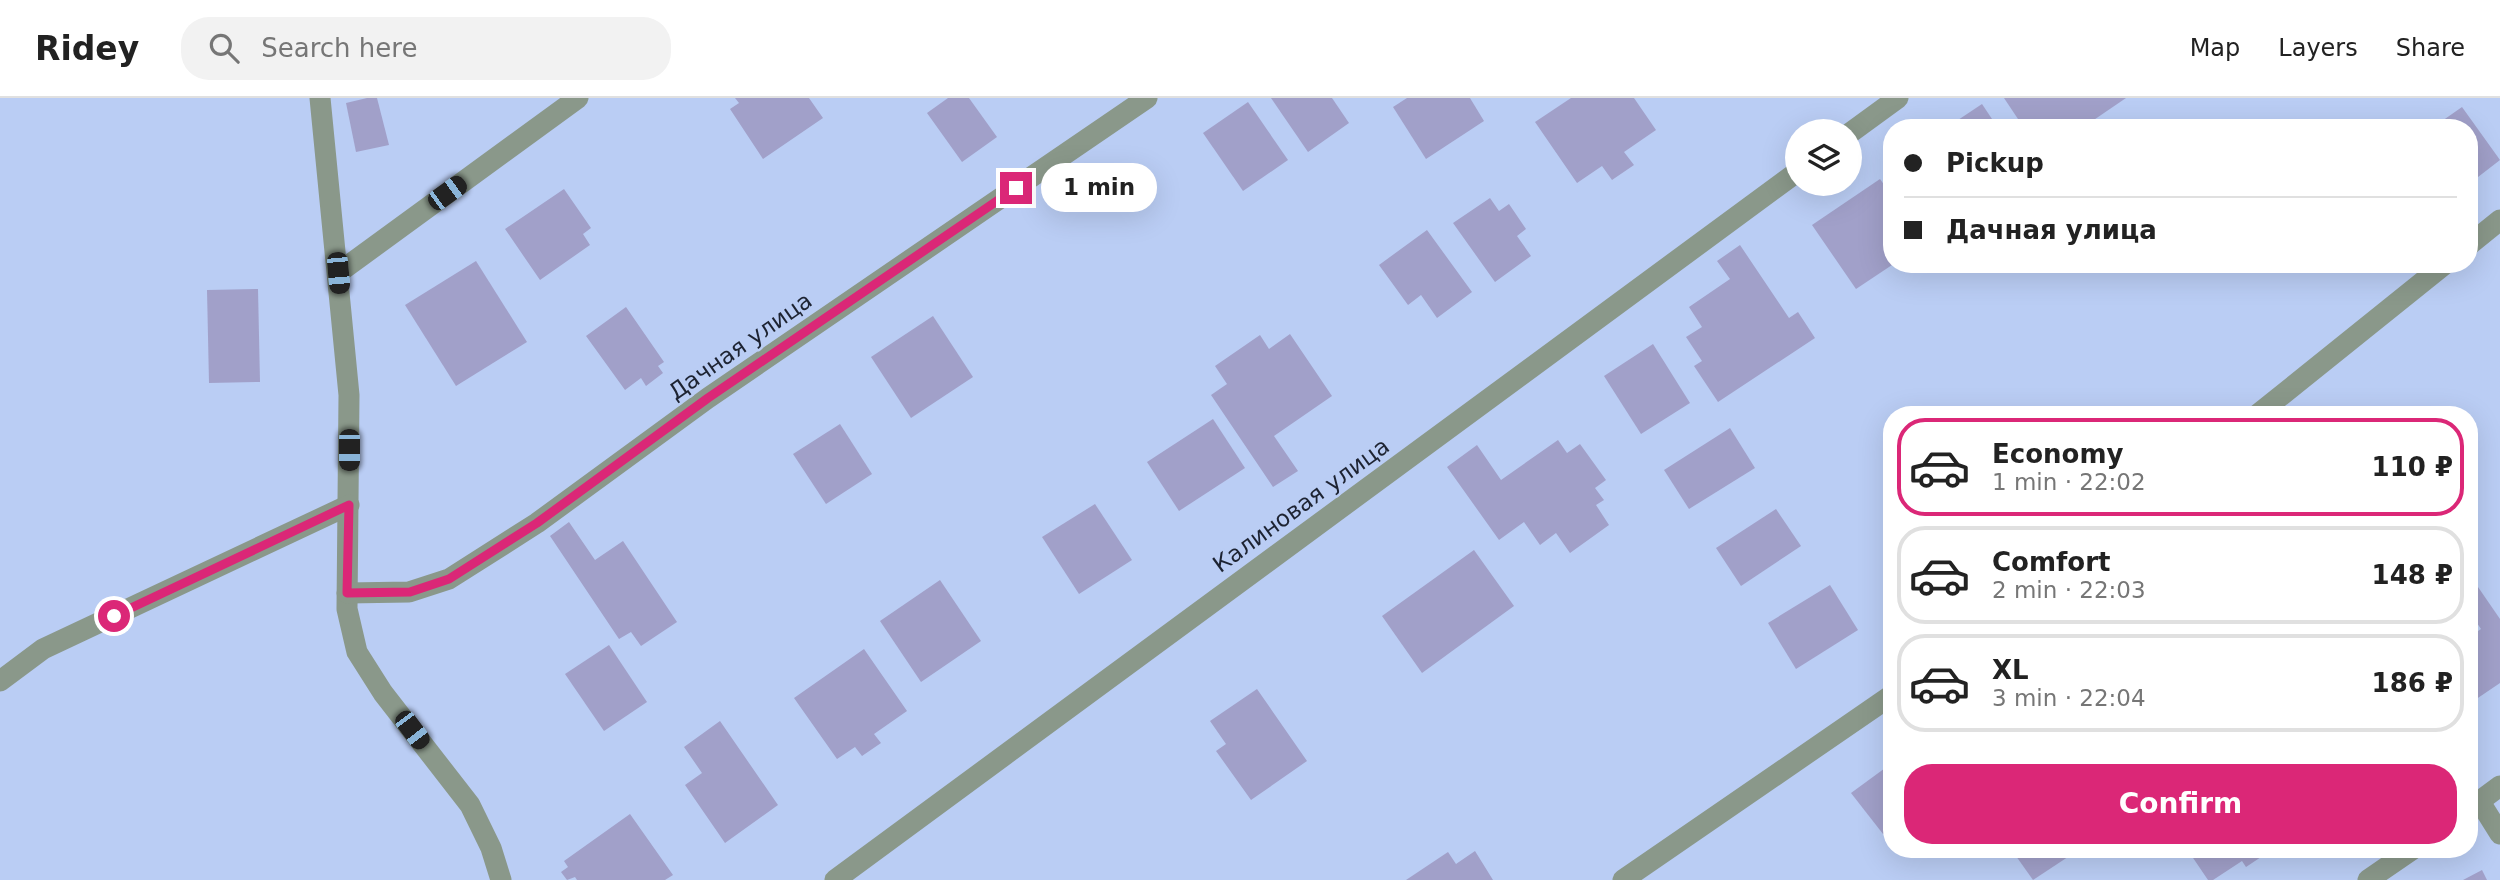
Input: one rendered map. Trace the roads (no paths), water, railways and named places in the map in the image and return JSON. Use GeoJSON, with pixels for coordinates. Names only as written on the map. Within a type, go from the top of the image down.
{"type":"FeatureCollection","features":[{"type":"Feature","properties":{"kind":"street"},"geometry":{"type":"LineString","coordinates":[[320,98],[349,395],[347,609],[357,652],[383,693],[470,805],[491,848],[501,880]]}},
{"type":"Feature","properties":{"kind":"street"},"geometry":{"type":"LineString","coordinates":[[338,273],[578,98]]}},
{"type":"Feature","properties":{"kind":"street","name":"Дачная улица"},"geometry":{"type":"LineString","coordinates":[[347,593],[410,592],[461,572],[537,523],[708,398],[1147,98]]}},
{"type":"Feature","properties":{"kind":"street"},"geometry":{"type":"LineString","coordinates":[[1862,124],[1898,98]]}},
{"type":"Feature","properties":{"kind":"street","name":"Калиновая улица"},"geometry":{"type":"LineString","coordinates":[[835,880],[1785,181]]}},
{"type":"Feature","properties":{"kind":"street"},"geometry":{"type":"LineString","coordinates":[[2478,238],[2500,220]]}},
{"type":"Feature","properties":{"kind":"street"},"geometry":{"type":"LineString","coordinates":[[2268,406],[2434,273]]}},
{"type":"Feature","properties":{"kind":"street"},"geometry":{"type":"LineString","coordinates":[[0,681],[43,649],[349,505]]}},
{"type":"Feature","properties":{"kind":"street"},"geometry":{"type":"LineString","coordinates":[[1623,880],[1883,701]]}},
{"type":"Feature","properties":{"kind":"street"},"geometry":{"type":"LineString","coordinates":[[2478,803],[2500,786]]}},
{"type":"Feature","properties":{"kind":"street"},"geometry":{"type":"LineString","coordinates":[[2478,808],[2500,834]]}},
{"type":"Feature","properties":{"kind":"street"},"geometry":{"type":"LineString","coordinates":[[2368,880],[2400,858]]}}]}
